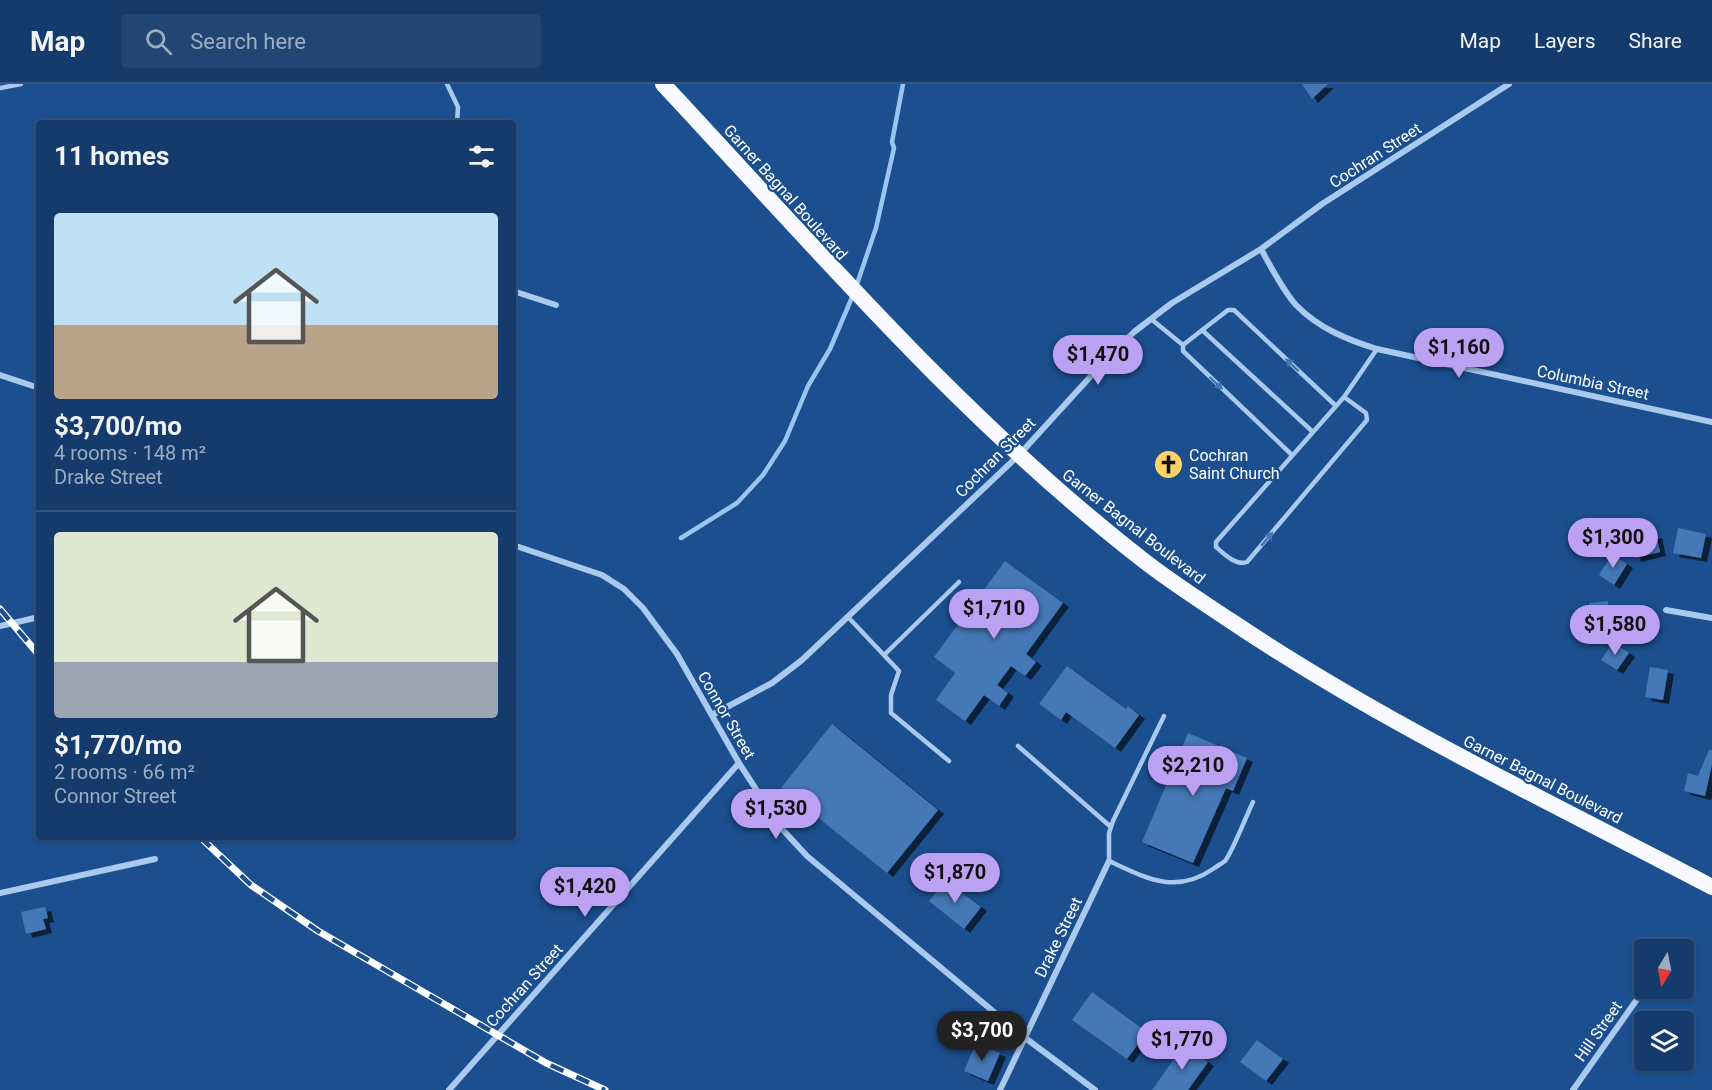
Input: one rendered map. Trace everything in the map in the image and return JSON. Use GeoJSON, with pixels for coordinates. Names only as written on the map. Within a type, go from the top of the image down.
{"type":"FeatureCollection","features":[{"type":"Feature","properties":{"kind":"highway","name":"Garner Bagnal Boulevard"},"geometry":{"type":"LineString","coordinates":[[663,84],[838,275],[955,395],[1081,510],[1146,562],[1276,651],[1439,746],[1712,887]]}},
{"type":"Feature","properties":{"kind":"street","name":"Cochran Street"},"geometry":{"type":"LineString","coordinates":[[712,715],[772,683],[802,660],[1019,455],[1134,332],[1172,303],[1261,249],[1322,204],[1509,84]]}},
{"type":"Feature","properties":{"kind":"street","name":"Columbia Street"},"geometry":{"type":"LineString","coordinates":[[1261,249],[1296,305],[1330,332],[1377,350],[1712,422]]}},
{"type":"Feature","properties":{"kind":"street"},"geometry":{"type":"LineString","coordinates":[[516,292],[556,305]]}},
{"type":"Feature","properties":{"kind":"street"},"geometry":{"type":"LineString","coordinates":[[0,375],[36,387]]}},
{"type":"Feature","properties":{"kind":"street","name":"Connor Street"},"geometry":{"type":"LineString","coordinates":[[516,546],[602,574],[624,589],[643,608],[677,654],[739,763],[782,829],[807,856],[1024,1037],[1095,1090]]}},
{"type":"Feature","properties":{"kind":"street"},"geometry":{"type":"LineString","coordinates":[[1666,610],[1712,618]]}},
{"type":"Feature","properties":{"kind":"street"},"geometry":{"type":"LineString","coordinates":[[0,626],[36,618]]}},
{"type":"Feature","properties":{"kind":"street","name":"Cochran Street"},"geometry":{"type":"LineString","coordinates":[[449,1090],[739,763]]}},
{"type":"Feature","properties":{"kind":"street"},"geometry":{"type":"LineString","coordinates":[[0,893],[154,859]]}},
{"type":"Feature","properties":{"kind":"street","name":"Drake Street"},"geometry":{"type":"LineString","coordinates":[[1000,1090],[1109,861]]}},
{"type":"Feature","properties":{"kind":"street","name":"Hill Street"},"geometry":{"type":"LineString","coordinates":[[1573,1090],[1637,999]]}},
{"type":"Feature","properties":{"kind":"lane"},"geometry":{"type":"LineString","coordinates":[[0,88],[21,84]]}},
{"type":"Feature","properties":{"kind":"lane"},"geometry":{"type":"LineString","coordinates":[[447,84],[458,107],[457,120]]}},
{"type":"Feature","properties":{"kind":"lane"},"geometry":{"type":"LineString","coordinates":[[1183,345],[1228,310],[1234,310],[1335,405]]}},
{"type":"Feature","properties":{"kind":"lane"},"geometry":{"type":"LineString","coordinates":[[1151,319],[1183,345]]}},
{"type":"Feature","properties":{"kind":"lane"},"geometry":{"type":"LineString","coordinates":[[1202,330],[1313,432]]}},
{"type":"Feature","properties":{"kind":"lane"},"geometry":{"type":"LineString","coordinates":[[1183,345],[1183,351],[1292,455]]}},
{"type":"Feature","properties":{"kind":"lane"},"geometry":{"type":"LineString","coordinates":[[1344,397],[1366,413],[1367,420],[1247,562],[1238,563],[1223,553],[1216,547],[1216,542],[1344,397],[1377,350]]}},
{"type":"Feature","properties":{"kind":"lane"},"geometry":{"type":"LineString","coordinates":[[884,655],[959,582]]}},
{"type":"Feature","properties":{"kind":"lane"},"geometry":{"type":"LineString","coordinates":[[848,617],[899,671],[891,695],[891,713],[949,760]]}},
{"type":"Feature","properties":{"kind":"lane"},"geometry":{"type":"LineString","coordinates":[[1164,716],[1111,827],[1109,861],[1145,878],[1163,883],[1182,882],[1202,876],[1226,860],[1252,802]]}},
{"type":"Feature","properties":{"kind":"lane"},"geometry":{"type":"LineString","coordinates":[[1018,746],[1111,827]]}},
{"type":"Feature","properties":{"kind":"building"},"geometry":{"type":"Polygon","coordinates":[[[1302,84],[1328,84],[1312,99],[1302,84]]]}},
{"type":"Feature","properties":{"kind":"building"},"geometry":{"type":"Polygon","coordinates":[[[1678,528],[1706,534],[1701,558],[1673,553],[1678,528]]]}},
{"type":"Feature","properties":{"kind":"building"},"geometry":{"type":"Polygon","coordinates":[[[1656,534],[1660,552],[1635,558],[1631,540],[1656,534]]]}},
{"type":"Feature","properties":{"kind":"building"},"geometry":{"type":"Polygon","coordinates":[[[1612,554],[1627,564],[1614,585],[1599,575],[1612,554]]]}},
{"type":"Feature","properties":{"kind":"building"},"geometry":{"type":"Polygon","coordinates":[[[1005,561],[1063,603],[1026,654],[1036,662],[1025,676],[1011,666],[997,685],[1008,693],[999,706],[984,695],[965,721],[936,700],[955,673],[934,657],[1005,561]]]}},
{"type":"Feature","properties":{"kind":"building"},"geometry":{"type":"Polygon","coordinates":[[[1608,601],[1610,625],[1591,627],[1589,603],[1608,601]]]}},
{"type":"Feature","properties":{"kind":"building"},"geometry":{"type":"Polygon","coordinates":[[[1613,642],[1629,653],[1617,670],[1601,660],[1613,642]]]}},
{"type":"Feature","properties":{"kind":"building"},"geometry":{"type":"Polygon","coordinates":[[[1067,666],[1126,709],[1128,706],[1139,715],[1115,748],[1066,712],[1061,720],[1039,704],[1067,666]]]}},
{"type":"Feature","properties":{"kind":"building"},"geometry":{"type":"Polygon","coordinates":[[[1650,667],[1668,670],[1663,700],[1645,697],[1650,667]]]}},
{"type":"Feature","properties":{"kind":"building"},"geometry":{"type":"Polygon","coordinates":[[[832,724],[938,810],[887,873],[781,788],[832,724]]]}},
{"type":"Feature","properties":{"kind":"building"},"geometry":{"type":"Polygon","coordinates":[[[1188,733],[1247,758],[1233,791],[1226,788],[1193,863],[1142,842],[1188,733]]]}},
{"type":"Feature","properties":{"kind":"building"},"geometry":{"type":"Polygon","coordinates":[[[1709,750],[1712,750],[1712,764],[1705,796],[1684,791],[1688,773],[1698,776],[1709,750]]]}},
{"type":"Feature","properties":{"kind":"building"},"geometry":{"type":"Polygon","coordinates":[[[945,880],[981,907],[964,929],[929,901],[945,880]]]}},
{"type":"Feature","properties":{"kind":"building"},"geometry":{"type":"Polygon","coordinates":[[[45,907],[48,918],[43,919],[46,929],[26,934],[21,912],[45,907]]]}},
{"type":"Feature","properties":{"kind":"building"},"geometry":{"type":"Polygon","coordinates":[[[1092,992],[1147,1032],[1127,1059],[1072,1020],[1092,992]]]}},
{"type":"Feature","properties":{"kind":"building"},"geometry":{"type":"Polygon","coordinates":[[[1257,1040],[1283,1059],[1266,1081],[1240,1062],[1257,1040]]]}},
{"type":"Feature","properties":{"kind":"building"},"geometry":{"type":"Polygon","coordinates":[[[976,1043],[1000,1053],[988,1081],[964,1071],[976,1043]]]}},
{"type":"Feature","properties":{"kind":"building"},"geometry":{"type":"Polygon","coordinates":[[[1184,1045],[1208,1062],[1188,1090],[1152,1090],[1184,1045]]]}},
{"type":"Feature","properties":{"kind":"waterway"},"geometry":{"type":"LineString","coordinates":[[856,287],[876,228],[894,148],[892,142],[903,84]]}},
{"type":"Feature","properties":{"kind":"waterway"},"geometry":{"type":"LineString","coordinates":[[681,538],[737,503],[763,475],[785,441],[808,386],[830,349],[853,295]]}},
{"type":"Feature","properties":{"kind":"railway"},"geometry":{"type":"LineString","coordinates":[[0,609],[36,651]]}},
{"type":"Feature","properties":{"kind":"railway"},"geometry":{"type":"LineString","coordinates":[[203,840],[251,885],[318,931],[546,1063],[605,1090]]}},
{"type":"Feature","properties":{"kind":"place","name":"Cochran Saint Church"},"geometry":{"type":"Point","coordinates":[1168,464]}}]}
